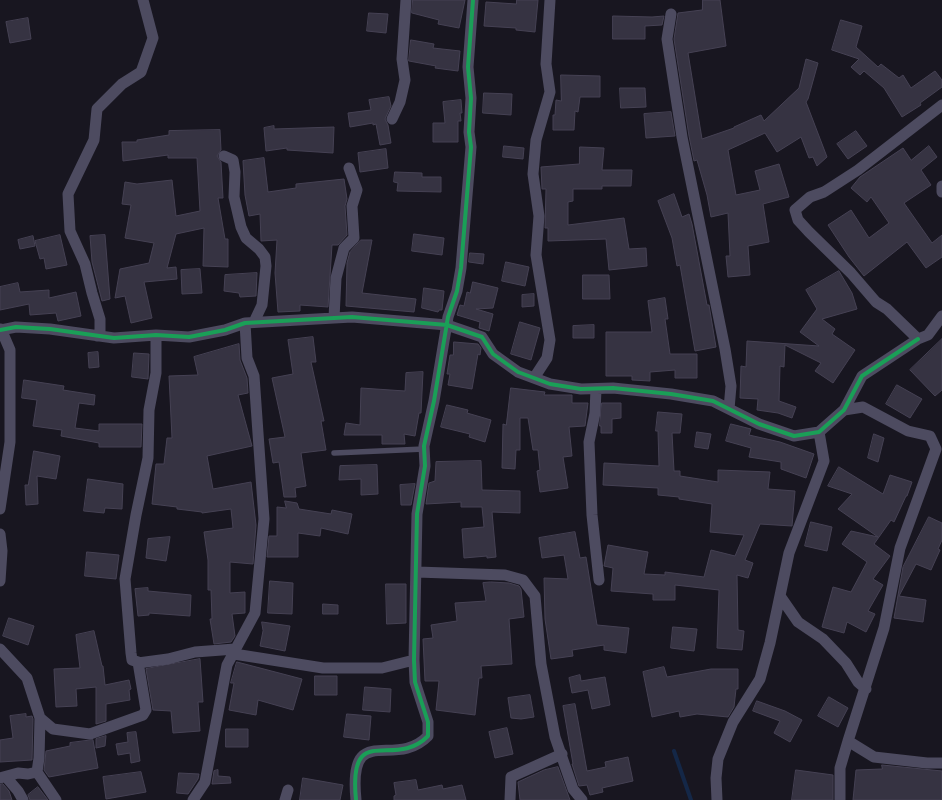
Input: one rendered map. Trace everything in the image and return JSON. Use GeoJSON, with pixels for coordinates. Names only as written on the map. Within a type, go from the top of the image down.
{"type":"FeatureCollection","features":[{"type":"Feature","properties":{"kind":"street"},"geometry":{"type":"LineString","coordinates":[[97,336],[100,331],[100,319],[85,264],[70,231],[68,194],[94,140],[97,109],[122,84],[141,72],[153,38],[143,0]]}},
{"type":"Feature","properties":{"kind":"street"},"geometry":{"type":"LineString","coordinates":[[392,119],[400,102],[405,80],[402,59],[406,0]]}},
{"type":"Feature","properties":{"kind":"street"},"geometry":{"type":"LineString","coordinates":[[356,800],[356,772],[359,758],[366,753],[379,750],[410,749],[420,744],[428,736],[428,722],[415,682],[414,660],[417,514],[425,466],[424,449],[434,401],[448,317],[457,291],[461,268],[471,147],[469,132],[471,98],[468,67],[473,0]]}},
{"type":"Feature","properties":{"kind":"street"},"geometry":{"type":"LineString","coordinates":[[534,378],[547,358],[550,340],[536,255],[539,216],[533,174],[536,140],[550,92],[546,64],[550,0]]}},
{"type":"Feature","properties":{"kind":"street"},"geometry":{"type":"LineString","coordinates":[[671,14],[667,39],[681,130],[725,348],[731,386],[729,409]]}},
{"type":"Feature","properties":{"kind":"street"},"geometry":{"type":"LineString","coordinates":[[918,339],[887,309],[876,302],[852,273],[813,237],[798,220],[795,210],[810,197],[824,192],[858,170],[942,105]]}},
{"type":"Feature","properties":{"kind":"street"},"geometry":{"type":"LineString","coordinates":[[193,800],[205,782],[227,665],[255,613],[264,519],[254,376],[247,358],[249,322],[262,305],[266,266],[265,257],[246,238],[241,228],[234,196],[235,172],[233,160],[224,156]]}},
{"type":"Feature","properties":{"kind":"street"},"geometry":{"type":"LineString","coordinates":[[334,318],[336,278],[344,248],[354,238],[352,206],[357,190],[349,168]]}},
{"type":"Feature","properties":{"kind":"street"},"geometry":{"type":"LineString","coordinates":[[942,186],[942,192]]}},
{"type":"Feature","properties":{"kind":"street"},"geometry":{"type":"LineString","coordinates":[[0,509],[10,442],[10,350],[0,329],[16,327],[50,329],[114,338],[156,335],[190,337],[225,330],[249,322],[352,317],[379,318],[447,325],[482,337],[493,354],[518,372],[550,384],[581,389],[596,388],[671,394],[713,401],[759,424],[794,436],[819,432],[844,410],[862,376],[918,339],[928,335],[942,316]]}},
{"type":"Feature","properties":{"kind":"street"},"geometry":{"type":"LineString","coordinates":[[156,335],[156,373],[149,410],[148,458],[136,515],[126,579],[132,660],[138,663],[168,659],[195,652],[235,652],[323,668],[382,668],[414,660]]}},
{"type":"Feature","properties":{"kind":"street"},"geometry":{"type":"LineString","coordinates":[[596,388],[595,413],[589,442],[592,515],[599,580]]}},
{"type":"Feature","properties":{"kind":"street"},"geometry":{"type":"LineString","coordinates":[[840,800],[840,768],[884,628],[900,548],[936,449],[930,436],[908,431],[863,407],[844,410]]}},
{"type":"Feature","properties":{"kind":"street"},"geometry":{"type":"LineString","coordinates":[[717,800],[716,778],[718,759],[733,722],[760,679],[770,643],[789,553],[824,461],[819,432]]}},
{"type":"Feature","properties":{"kind":"street"},"geometry":{"type":"LineString","coordinates":[[0,534],[0,581]]}},
{"type":"Feature","properties":{"kind":"street"},"geometry":{"type":"LineString","coordinates":[[417,572],[505,575],[523,580],[535,596],[541,664],[555,737],[573,789],[582,800]]}},
{"type":"Feature","properties":{"kind":"street"},"geometry":{"type":"LineString","coordinates":[[780,596],[798,622],[824,639],[846,664],[858,682],[866,689]]}},
{"type":"Feature","properties":{"kind":"street"},"geometry":{"type":"LineString","coordinates":[[0,650],[27,678],[40,718],[39,758],[37,772],[56,800]]}},
{"type":"Feature","properties":{"kind":"street"},"geometry":{"type":"LineString","coordinates":[[40,718],[53,729],[90,734],[143,715],[146,710],[138,663]]}},
{"type":"Feature","properties":{"kind":"street"},"geometry":{"type":"LineString","coordinates":[[848,741],[874,757],[927,763],[942,763]]}},
{"type":"Feature","properties":{"kind":"street"},"geometry":{"type":"LineString","coordinates":[[510,800],[511,777],[562,754]]}},
{"type":"Feature","properties":{"kind":"street"},"geometry":{"type":"LineString","coordinates":[[3,778],[18,773],[28,774],[37,772]]}},
{"type":"Feature","properties":{"kind":"street"},"geometry":{"type":"LineString","coordinates":[[3,778],[18,791],[23,800]]}},
{"type":"Feature","properties":{"kind":"lane"},"geometry":{"type":"LineString","coordinates":[[334,453],[424,449]]}},
{"type":"Feature","properties":{"kind":"building"},"geometry":{"type":"Polygon","coordinates":[[[413,0],[465,0],[459,28],[438,24],[439,20],[412,13],[413,0]]]}},
{"type":"Feature","properties":{"kind":"building"},"geometry":{"type":"Polygon","coordinates":[[[517,0],[538,0],[535,32],[516,30],[516,28],[484,26],[486,2],[516,4],[517,0]]]}},
{"type":"Feature","properties":{"kind":"building"},"geometry":{"type":"Polygon","coordinates":[[[703,0],[720,0],[726,46],[688,53],[702,139],[734,128],[761,115],[764,121],[799,88],[806,59],[818,63],[806,102],[827,157],[817,166],[813,157],[809,158],[801,137],[777,152],[765,133],[728,150],[736,195],[760,190],[755,171],[779,164],[789,197],[763,204],[769,242],[748,246],[750,275],[728,277],[726,256],[730,256],[728,213],[711,217],[707,195],[697,160],[694,161],[689,136],[674,39],[678,13],[702,10],[703,0]]]}},
{"type":"Feature","properties":{"kind":"building"},"geometry":{"type":"Polygon","coordinates":[[[369,13],[388,14],[386,33],[367,31],[369,13]]]}},
{"type":"Feature","properties":{"kind":"building"},"geometry":{"type":"Polygon","coordinates":[[[613,16],[664,16],[662,25],[645,26],[645,39],[613,39],[613,16]]]}},
{"type":"Feature","properties":{"kind":"building"},"geometry":{"type":"Polygon","coordinates":[[[28,18],[31,39],[10,43],[6,22],[28,18]]]}},
{"type":"Feature","properties":{"kind":"building"},"geometry":{"type":"Polygon","coordinates":[[[841,20],[862,26],[856,47],[878,67],[881,64],[899,78],[903,75],[911,88],[935,71],[942,80],[942,87],[920,103],[921,105],[902,117],[884,88],[864,71],[860,75],[851,67],[859,59],[832,50],[841,20]]]}},
{"type":"Feature","properties":{"kind":"building"},"geometry":{"type":"Polygon","coordinates":[[[411,40],[434,44],[433,48],[460,51],[458,71],[435,68],[436,66],[409,61],[411,40]]]}},
{"type":"Feature","properties":{"kind":"building"},"geometry":{"type":"Polygon","coordinates":[[[561,75],[600,76],[600,97],[580,97],[578,112],[575,111],[574,130],[553,130],[553,115],[555,115],[556,100],[561,101],[561,75]]]}},
{"type":"Feature","properties":{"kind":"building"},"geometry":{"type":"Polygon","coordinates":[[[620,88],[645,88],[646,107],[621,108],[620,88]]]}},
{"type":"Feature","properties":{"kind":"building"},"geometry":{"type":"Polygon","coordinates":[[[484,93],[512,94],[511,115],[483,113],[484,93]]]}},
{"type":"Feature","properties":{"kind":"building"},"geometry":{"type":"Polygon","coordinates":[[[389,97],[391,106],[385,119],[388,125],[391,143],[380,145],[376,124],[373,125],[373,123],[350,127],[348,113],[371,110],[369,100],[389,97]]]}},
{"type":"Feature","properties":{"kind":"building"},"geometry":{"type":"Polygon","coordinates":[[[461,100],[462,113],[460,113],[461,121],[458,121],[458,142],[433,142],[433,123],[445,123],[443,102],[461,100]]]}},
{"type":"Feature","properties":{"kind":"building"},"geometry":{"type":"Polygon","coordinates":[[[671,112],[675,136],[646,138],[644,114],[671,112]]]}},
{"type":"Feature","properties":{"kind":"building"},"geometry":{"type":"Polygon","coordinates":[[[274,126],[274,129],[334,127],[333,153],[287,150],[287,148],[266,151],[264,128],[274,126]]]}},
{"type":"Feature","properties":{"kind":"building"},"geometry":{"type":"Polygon","coordinates":[[[220,130],[221,150],[217,156],[221,162],[223,198],[218,198],[225,239],[228,239],[228,267],[203,266],[204,228],[176,234],[167,268],[176,267],[177,279],[144,282],[152,318],[131,323],[125,296],[115,298],[120,269],[149,263],[154,243],[125,238],[131,205],[122,204],[125,182],[137,184],[172,180],[176,216],[200,211],[197,158],[168,158],[168,155],[123,161],[122,142],[137,142],[137,140],[169,135],[169,131],[220,130]]]}},
{"type":"Feature","properties":{"kind":"building"},"geometry":{"type":"Polygon","coordinates":[[[856,131],[867,146],[848,159],[837,144],[856,131]]]}},
{"type":"Feature","properties":{"kind":"building"},"geometry":{"type":"Polygon","coordinates":[[[504,146],[524,148],[523,159],[503,157],[504,146]]]}},
{"type":"Feature","properties":{"kind":"building"},"geometry":{"type":"Polygon","coordinates":[[[929,146],[937,157],[921,170],[931,185],[904,203],[932,243],[942,235],[942,257],[926,268],[907,242],[864,276],[849,257],[828,225],[851,210],[869,238],[889,223],[871,197],[867,202],[851,188],[860,177],[903,148],[911,160],[929,146]]]}},
{"type":"Feature","properties":{"kind":"building"},"geometry":{"type":"Polygon","coordinates":[[[580,147],[604,148],[602,170],[632,170],[631,186],[602,186],[602,189],[573,189],[573,201],[568,202],[568,225],[624,218],[629,249],[646,248],[647,266],[609,270],[606,239],[548,241],[548,228],[545,228],[546,189],[542,189],[541,167],[579,164],[580,147]]]}},
{"type":"Feature","properties":{"kind":"building"},"geometry":{"type":"Polygon","coordinates":[[[386,149],[388,168],[360,172],[358,153],[386,149]]]}},
{"type":"Feature","properties":{"kind":"building"},"geometry":{"type":"Polygon","coordinates":[[[264,158],[268,192],[296,188],[296,184],[344,179],[347,199],[345,206],[347,235],[338,245],[332,245],[328,307],[300,305],[300,311],[278,312],[275,273],[277,240],[261,241],[260,214],[249,216],[245,195],[243,161],[264,158]]]}},
{"type":"Feature","properties":{"kind":"building"},"geometry":{"type":"Polygon","coordinates":[[[395,172],[422,173],[422,177],[441,177],[441,192],[397,191],[398,183],[394,182],[395,172]]]}},
{"type":"Feature","properties":{"kind":"building"},"geometry":{"type":"Polygon","coordinates":[[[674,194],[682,217],[689,214],[692,224],[716,347],[695,351],[680,265],[677,266],[672,238],[658,201],[674,194]]]}},
{"type":"Feature","properties":{"kind":"building"},"geometry":{"type":"Polygon","coordinates":[[[414,234],[444,238],[442,255],[412,251],[414,234]]]}},
{"type":"Feature","properties":{"kind":"building"},"geometry":{"type":"Polygon","coordinates":[[[60,235],[67,265],[46,269],[44,258],[40,259],[35,241],[60,235]]]}},
{"type":"Feature","properties":{"kind":"building"},"geometry":{"type":"Polygon","coordinates":[[[105,235],[110,299],[102,301],[92,262],[90,236],[105,235]]]}},
{"type":"Feature","properties":{"kind":"building"},"geometry":{"type":"Polygon","coordinates":[[[33,236],[35,246],[20,249],[18,240],[33,236]]]}},
{"type":"Feature","properties":{"kind":"building"},"geometry":{"type":"Polygon","coordinates":[[[361,240],[372,240],[362,293],[416,299],[414,312],[346,306],[347,263],[350,252],[361,240]]]}},
{"type":"Feature","properties":{"kind":"building"},"geometry":{"type":"Polygon","coordinates":[[[470,253],[484,254],[483,264],[469,262],[470,253]]]}},
{"type":"Feature","properties":{"kind":"building"},"geometry":{"type":"Polygon","coordinates":[[[506,262],[529,267],[525,286],[502,281],[506,262]]]}},
{"type":"Feature","properties":{"kind":"building"},"geometry":{"type":"Polygon","coordinates":[[[200,269],[202,293],[182,294],[181,270],[200,269]]]}},
{"type":"Feature","properties":{"kind":"building"},"geometry":{"type":"Polygon","coordinates":[[[839,271],[852,293],[857,309],[822,319],[835,329],[832,334],[855,350],[833,383],[815,371],[821,363],[785,345],[784,367],[780,366],[779,401],[796,407],[792,418],[778,413],[757,410],[758,399],[740,398],[741,366],[746,367],[747,341],[819,346],[800,332],[817,309],[806,290],[839,271]]]}},
{"type":"Feature","properties":{"kind":"building"},"geometry":{"type":"Polygon","coordinates":[[[257,273],[256,296],[240,297],[239,293],[224,291],[225,275],[257,273]]]}},
{"type":"Feature","properties":{"kind":"building"},"geometry":{"type":"Polygon","coordinates":[[[583,275],[609,275],[610,299],[583,299],[583,275]]]}},
{"type":"Feature","properties":{"kind":"building"},"geometry":{"type":"Polygon","coordinates":[[[473,282],[498,288],[493,308],[476,309],[493,314],[489,331],[479,328],[480,322],[457,315],[460,305],[464,306],[467,292],[470,293],[473,282]]]}},
{"type":"Feature","properties":{"kind":"building"},"geometry":{"type":"Polygon","coordinates":[[[18,283],[20,292],[49,290],[49,298],[76,292],[81,316],[58,321],[56,313],[30,315],[29,304],[0,310],[0,287],[18,283]]]}},
{"type":"Feature","properties":{"kind":"building"},"geometry":{"type":"Polygon","coordinates":[[[424,288],[444,291],[442,310],[439,310],[438,312],[422,308],[424,288]]]}},
{"type":"Feature","properties":{"kind":"building"},"geometry":{"type":"Polygon","coordinates":[[[534,294],[534,306],[522,307],[522,295],[534,294]]]}},
{"type":"Feature","properties":{"kind":"building"},"geometry":{"type":"Polygon","coordinates":[[[665,298],[668,319],[665,319],[670,354],[697,354],[697,378],[675,378],[675,370],[650,372],[650,381],[632,380],[632,376],[606,376],[606,332],[652,332],[648,301],[665,298]]]}},
{"type":"Feature","properties":{"kind":"building"},"geometry":{"type":"Polygon","coordinates":[[[520,322],[540,328],[531,360],[511,354],[520,322]]]}},
{"type":"Feature","properties":{"kind":"building"},"geometry":{"type":"Polygon","coordinates":[[[594,325],[594,338],[573,338],[573,326],[594,325]]]}},
{"type":"Feature","properties":{"kind":"building"},"geometry":{"type":"Polygon","coordinates":[[[313,337],[316,362],[311,362],[324,421],[321,421],[326,450],[301,453],[306,486],[295,488],[296,497],[284,497],[279,462],[273,463],[269,439],[285,437],[272,378],[293,374],[288,340],[313,337]]]}},
{"type":"Feature","properties":{"kind":"building"},"geometry":{"type":"Polygon","coordinates":[[[942,339],[942,390],[935,396],[910,370],[942,339]]]}},
{"type":"Feature","properties":{"kind":"building"},"geometry":{"type":"Polygon","coordinates":[[[454,342],[478,344],[481,348],[480,355],[478,354],[472,389],[448,385],[450,374],[447,374],[450,355],[453,355],[454,342]]]}},
{"type":"Feature","properties":{"kind":"building"},"geometry":{"type":"Polygon","coordinates":[[[239,344],[240,360],[247,378],[248,393],[238,395],[252,446],[207,456],[213,489],[251,482],[256,525],[253,564],[230,562],[230,593],[245,592],[245,613],[232,614],[235,636],[231,642],[214,644],[210,619],[212,619],[211,590],[208,590],[208,560],[204,532],[233,528],[231,509],[202,513],[177,509],[177,507],[152,504],[156,464],[164,464],[167,438],[172,438],[169,376],[198,375],[194,357],[239,344]]]}},
{"type":"Feature","properties":{"kind":"building"},"geometry":{"type":"Polygon","coordinates":[[[98,352],[99,367],[89,368],[88,353],[98,352]]]}},
{"type":"Feature","properties":{"kind":"building"},"geometry":{"type":"Polygon","coordinates":[[[134,353],[149,354],[148,379],[132,377],[134,353]]]}},
{"type":"Feature","properties":{"kind":"building"},"geometry":{"type":"Polygon","coordinates":[[[423,372],[421,413],[419,413],[415,436],[404,434],[405,444],[382,444],[382,435],[344,435],[346,423],[360,425],[361,388],[405,391],[406,373],[423,372]]]}},
{"type":"Feature","properties":{"kind":"building"},"geometry":{"type":"Polygon","coordinates":[[[24,380],[64,386],[63,390],[95,395],[94,405],[79,403],[75,428],[99,431],[99,424],[142,424],[141,447],[99,447],[99,443],[61,436],[62,430],[33,426],[37,400],[22,398],[24,380]]]}},
{"type":"Feature","properties":{"kind":"building"},"geometry":{"type":"Polygon","coordinates":[[[897,385],[922,399],[910,418],[886,404],[897,385]]]}},
{"type":"Feature","properties":{"kind":"building"},"geometry":{"type":"Polygon","coordinates":[[[511,388],[545,392],[544,395],[572,395],[572,403],[588,403],[585,426],[569,427],[572,456],[563,457],[568,488],[540,492],[537,471],[540,470],[538,450],[533,450],[528,418],[520,418],[520,450],[516,450],[515,469],[502,468],[503,424],[506,425],[511,388]]]}},
{"type":"Feature","properties":{"kind":"building"},"geometry":{"type":"Polygon","coordinates":[[[602,403],[621,403],[621,418],[612,419],[612,433],[601,433],[600,426],[602,403]]]}},
{"type":"Feature","properties":{"kind":"building"},"geometry":{"type":"Polygon","coordinates":[[[447,405],[468,410],[467,413],[491,420],[485,442],[469,437],[470,434],[441,427],[447,405]]]}},
{"type":"Feature","properties":{"kind":"building"},"geometry":{"type":"Polygon","coordinates":[[[658,412],[682,414],[680,433],[672,433],[674,471],[680,471],[680,476],[718,482],[718,470],[770,472],[768,489],[795,491],[792,526],[760,524],[745,560],[753,563],[748,578],[737,575],[738,630],[744,631],[742,650],[717,648],[719,590],[675,585],[675,600],[653,600],[653,594],[611,591],[613,568],[604,566],[608,545],[648,552],[644,574],[665,575],[665,572],[704,577],[711,550],[735,556],[744,535],[710,532],[712,504],[679,499],[679,497],[658,495],[658,488],[603,485],[604,463],[659,466],[658,431],[656,431],[658,412]]]}},
{"type":"Feature","properties":{"kind":"building"},"geometry":{"type":"Polygon","coordinates":[[[731,424],[751,429],[749,435],[780,442],[814,454],[806,478],[781,469],[781,462],[749,457],[751,448],[726,441],[731,424]]]}},
{"type":"Feature","properties":{"kind":"building"},"geometry":{"type":"Polygon","coordinates":[[[697,432],[711,434],[708,449],[695,447],[697,432]]]}},
{"type":"Feature","properties":{"kind":"building"},"geometry":{"type":"Polygon","coordinates":[[[874,434],[884,438],[878,462],[868,458],[874,434]]]}},
{"type":"Feature","properties":{"kind":"building"},"geometry":{"type":"Polygon","coordinates":[[[34,451],[60,456],[56,479],[37,476],[38,504],[26,505],[25,485],[28,485],[34,451]]]}},
{"type":"Feature","properties":{"kind":"building"},"geometry":{"type":"Polygon","coordinates":[[[481,461],[482,490],[520,491],[520,513],[492,512],[496,557],[487,558],[487,556],[464,558],[462,529],[484,527],[482,507],[461,507],[461,502],[426,504],[429,483],[435,481],[436,462],[481,461]]]}},
{"type":"Feature","properties":{"kind":"building"},"geometry":{"type":"Polygon","coordinates":[[[377,465],[378,494],[361,495],[361,479],[339,480],[340,466],[377,465]]]}},
{"type":"Feature","properties":{"kind":"building"},"geometry":{"type":"Polygon","coordinates":[[[839,467],[883,494],[890,475],[912,482],[894,522],[891,520],[874,544],[890,556],[873,579],[883,585],[868,611],[875,614],[866,632],[847,622],[844,633],[822,627],[833,587],[851,592],[867,562],[842,544],[851,531],[878,537],[838,509],[852,494],[828,486],[839,467]]]}},
{"type":"Feature","properties":{"kind":"building"},"geometry":{"type":"Polygon","coordinates":[[[88,479],[123,484],[122,509],[105,508],[104,513],[84,511],[88,479]]]}},
{"type":"Feature","properties":{"kind":"building"},"geometry":{"type":"Polygon","coordinates":[[[415,484],[411,505],[401,505],[400,485],[415,484]]]}},
{"type":"Feature","properties":{"kind":"building"},"geometry":{"type":"Polygon","coordinates":[[[285,501],[297,503],[299,509],[331,514],[332,510],[352,514],[348,534],[321,528],[320,536],[298,533],[298,557],[267,557],[269,536],[277,536],[277,507],[286,508],[285,501]]]}},
{"type":"Feature","properties":{"kind":"building"},"geometry":{"type":"Polygon","coordinates":[[[929,517],[942,523],[942,540],[938,549],[940,550],[931,570],[916,564],[899,596],[926,600],[923,622],[894,618],[903,567],[929,517]]]}},
{"type":"Feature","properties":{"kind":"building"},"geometry":{"type":"Polygon","coordinates":[[[811,522],[832,527],[827,551],[805,546],[811,522]]]}},
{"type":"Feature","properties":{"kind":"building"},"geometry":{"type":"Polygon","coordinates":[[[575,532],[580,558],[586,557],[597,625],[629,628],[626,653],[604,650],[604,645],[572,650],[573,656],[551,659],[545,619],[544,578],[568,579],[564,555],[542,558],[539,538],[575,532]]]}},
{"type":"Feature","properties":{"kind":"building"},"geometry":{"type":"Polygon","coordinates":[[[170,537],[166,561],[146,558],[148,539],[170,537]]]}},
{"type":"Feature","properties":{"kind":"building"},"geometry":{"type":"Polygon","coordinates":[[[87,552],[119,555],[116,579],[85,576],[87,552]]]}},
{"type":"Feature","properties":{"kind":"building"},"geometry":{"type":"Polygon","coordinates":[[[270,581],[293,583],[292,614],[268,613],[270,581]]]}},
{"type":"Feature","properties":{"kind":"building"},"geometry":{"type":"Polygon","coordinates":[[[483,583],[509,583],[519,586],[521,589],[524,617],[509,619],[512,664],[481,666],[482,678],[479,678],[475,715],[436,710],[439,681],[425,681],[423,639],[433,638],[431,625],[457,621],[455,603],[486,601],[483,583]]]}},
{"type":"Feature","properties":{"kind":"building"},"geometry":{"type":"Polygon","coordinates":[[[386,584],[406,584],[406,623],[387,624],[386,584]]]}},
{"type":"Feature","properties":{"kind":"building"},"geometry":{"type":"Polygon","coordinates":[[[148,588],[148,591],[191,595],[190,616],[149,613],[149,615],[138,616],[135,589],[148,588]]]}},
{"type":"Feature","properties":{"kind":"building"},"geometry":{"type":"Polygon","coordinates":[[[323,604],[338,605],[338,614],[323,614],[323,604]]]}},
{"type":"Feature","properties":{"kind":"building"},"geometry":{"type":"Polygon","coordinates":[[[9,618],[34,626],[28,645],[3,636],[9,618]]]}},
{"type":"Feature","properties":{"kind":"building"},"geometry":{"type":"Polygon","coordinates":[[[262,622],[290,626],[285,651],[260,646],[263,631],[262,622]]]}},
{"type":"Feature","properties":{"kind":"building"},"geometry":{"type":"Polygon","coordinates":[[[673,627],[697,629],[694,651],[671,648],[673,627]]]}},
{"type":"Feature","properties":{"kind":"building"},"geometry":{"type":"Polygon","coordinates":[[[94,631],[103,666],[105,685],[129,680],[131,689],[129,690],[130,700],[106,704],[106,721],[96,724],[96,687],[76,689],[77,706],[56,707],[54,669],[80,668],[76,635],[94,631]]]}},
{"type":"Feature","properties":{"kind":"building"},"geometry":{"type":"Polygon","coordinates":[[[200,659],[203,702],[198,702],[200,731],[173,733],[171,711],[153,710],[146,669],[200,659]]]}},
{"type":"Feature","properties":{"kind":"building"},"geometry":{"type":"Polygon","coordinates":[[[237,662],[302,679],[293,710],[258,700],[256,715],[229,710],[234,683],[231,683],[237,662]]]}},
{"type":"Feature","properties":{"kind":"building"},"geometry":{"type":"Polygon","coordinates":[[[664,667],[667,677],[711,669],[738,669],[738,689],[736,689],[734,707],[728,717],[697,714],[680,717],[679,711],[652,717],[643,672],[664,667]]]}},
{"type":"Feature","properties":{"kind":"building"},"geometry":{"type":"Polygon","coordinates":[[[580,675],[581,681],[605,677],[610,705],[592,709],[588,690],[572,693],[569,678],[580,675]]]}},
{"type":"Feature","properties":{"kind":"building"},"geometry":{"type":"Polygon","coordinates":[[[315,676],[337,676],[337,695],[315,695],[315,676]]]}},
{"type":"Feature","properties":{"kind":"building"},"geometry":{"type":"Polygon","coordinates":[[[365,687],[391,689],[390,712],[363,710],[365,687]]]}},
{"type":"Feature","properties":{"kind":"building"},"geometry":{"type":"Polygon","coordinates":[[[530,695],[534,717],[521,719],[511,718],[508,698],[530,695]]]}},
{"type":"Feature","properties":{"kind":"building"},"geometry":{"type":"Polygon","coordinates":[[[829,697],[848,708],[838,727],[818,716],[829,697]]]}},
{"type":"Feature","properties":{"kind":"building"},"geometry":{"type":"Polygon","coordinates":[[[757,701],[785,711],[802,720],[790,742],[774,733],[780,721],[753,711],[757,701]]]}},
{"type":"Feature","properties":{"kind":"building"},"geometry":{"type":"Polygon","coordinates":[[[575,704],[587,771],[606,767],[605,762],[628,757],[633,781],[602,788],[603,792],[590,795],[587,785],[579,786],[572,764],[563,706],[575,704]]]}},
{"type":"Feature","properties":{"kind":"building"},"geometry":{"type":"Polygon","coordinates":[[[26,714],[26,717],[32,716],[33,719],[32,760],[0,762],[0,740],[13,738],[10,716],[26,714]]]}},
{"type":"Feature","properties":{"kind":"building"},"geometry":{"type":"Polygon","coordinates":[[[347,714],[371,716],[369,740],[344,737],[347,714]]]}},
{"type":"Feature","properties":{"kind":"building"},"geometry":{"type":"Polygon","coordinates":[[[507,728],[513,754],[495,758],[489,732],[507,728]]]}},
{"type":"Feature","properties":{"kind":"building"},"geometry":{"type":"Polygon","coordinates":[[[226,729],[248,729],[248,747],[226,747],[226,729]]]}},
{"type":"Feature","properties":{"kind":"building"},"geometry":{"type":"Polygon","coordinates":[[[136,732],[140,761],[131,763],[130,753],[118,755],[116,744],[128,742],[127,733],[136,732]]]}},
{"type":"Feature","properties":{"kind":"building"},"geometry":{"type":"Polygon","coordinates":[[[106,736],[105,746],[96,748],[96,739],[106,736]]]}},
{"type":"Feature","properties":{"kind":"building"},"geometry":{"type":"Polygon","coordinates":[[[93,740],[98,768],[49,777],[44,770],[46,751],[70,746],[70,743],[93,740]]]}},
{"type":"Feature","properties":{"kind":"building"},"geometry":{"type":"Polygon","coordinates":[[[882,765],[942,771],[942,800],[853,800],[856,770],[882,769],[882,765]]]}},
{"type":"Feature","properties":{"kind":"building"},"geometry":{"type":"Polygon","coordinates":[[[558,767],[570,800],[520,800],[518,782],[544,770],[558,767]]]}},
{"type":"Feature","properties":{"kind":"building"},"geometry":{"type":"Polygon","coordinates":[[[218,770],[218,776],[230,777],[231,783],[212,784],[214,771],[218,770]]]}},
{"type":"Feature","properties":{"kind":"building"},"geometry":{"type":"Polygon","coordinates":[[[796,770],[833,775],[833,800],[792,800],[796,770]]]}},
{"type":"Feature","properties":{"kind":"building"},"geometry":{"type":"Polygon","coordinates":[[[141,772],[146,792],[106,799],[103,777],[141,772]]]}},
{"type":"Feature","properties":{"kind":"building"},"geometry":{"type":"Polygon","coordinates":[[[179,773],[199,774],[198,779],[188,794],[177,793],[179,773]]]}},
{"type":"Feature","properties":{"kind":"building"},"geometry":{"type":"Polygon","coordinates":[[[303,778],[343,785],[340,800],[300,800],[303,778]]]}},
{"type":"Feature","properties":{"kind":"building"},"geometry":{"type":"Polygon","coordinates":[[[416,780],[418,790],[442,785],[443,789],[462,785],[466,800],[394,800],[394,796],[396,795],[394,783],[416,780]]]}},
{"type":"Feature","properties":{"kind":"building"},"geometry":{"type":"Polygon","coordinates":[[[3,784],[9,791],[12,800],[0,800],[0,785],[3,784]]]}},
{"type":"Feature","properties":{"kind":"building"},"geometry":{"type":"Polygon","coordinates":[[[38,787],[48,800],[30,800],[28,795],[38,787]]]}},
{"type":"Feature","properties":{"kind":"waterway"},"geometry":{"type":"LineString","coordinates":[[674,751],[691,800]]}},
{"type":"Feature","properties":{"kind":"cycle path"},"geometry":{"type":"LineString","coordinates":[[356,800],[355,775],[359,761],[366,753],[401,749],[415,745],[428,736],[428,722],[415,682],[414,660],[417,514],[425,466],[424,446],[434,401],[448,317],[457,291],[461,268],[471,147],[469,132],[471,98],[468,67],[473,0]]}},
{"type":"Feature","properties":{"kind":"cycle path"},"geometry":{"type":"LineString","coordinates":[[0,330],[16,327],[50,329],[114,338],[156,335],[189,337],[225,330],[245,323],[352,317],[447,325],[482,337],[493,354],[518,372],[550,384],[581,389],[613,388],[671,394],[713,401],[759,424],[794,436],[819,432],[844,410],[862,376],[918,339]]}}]}
